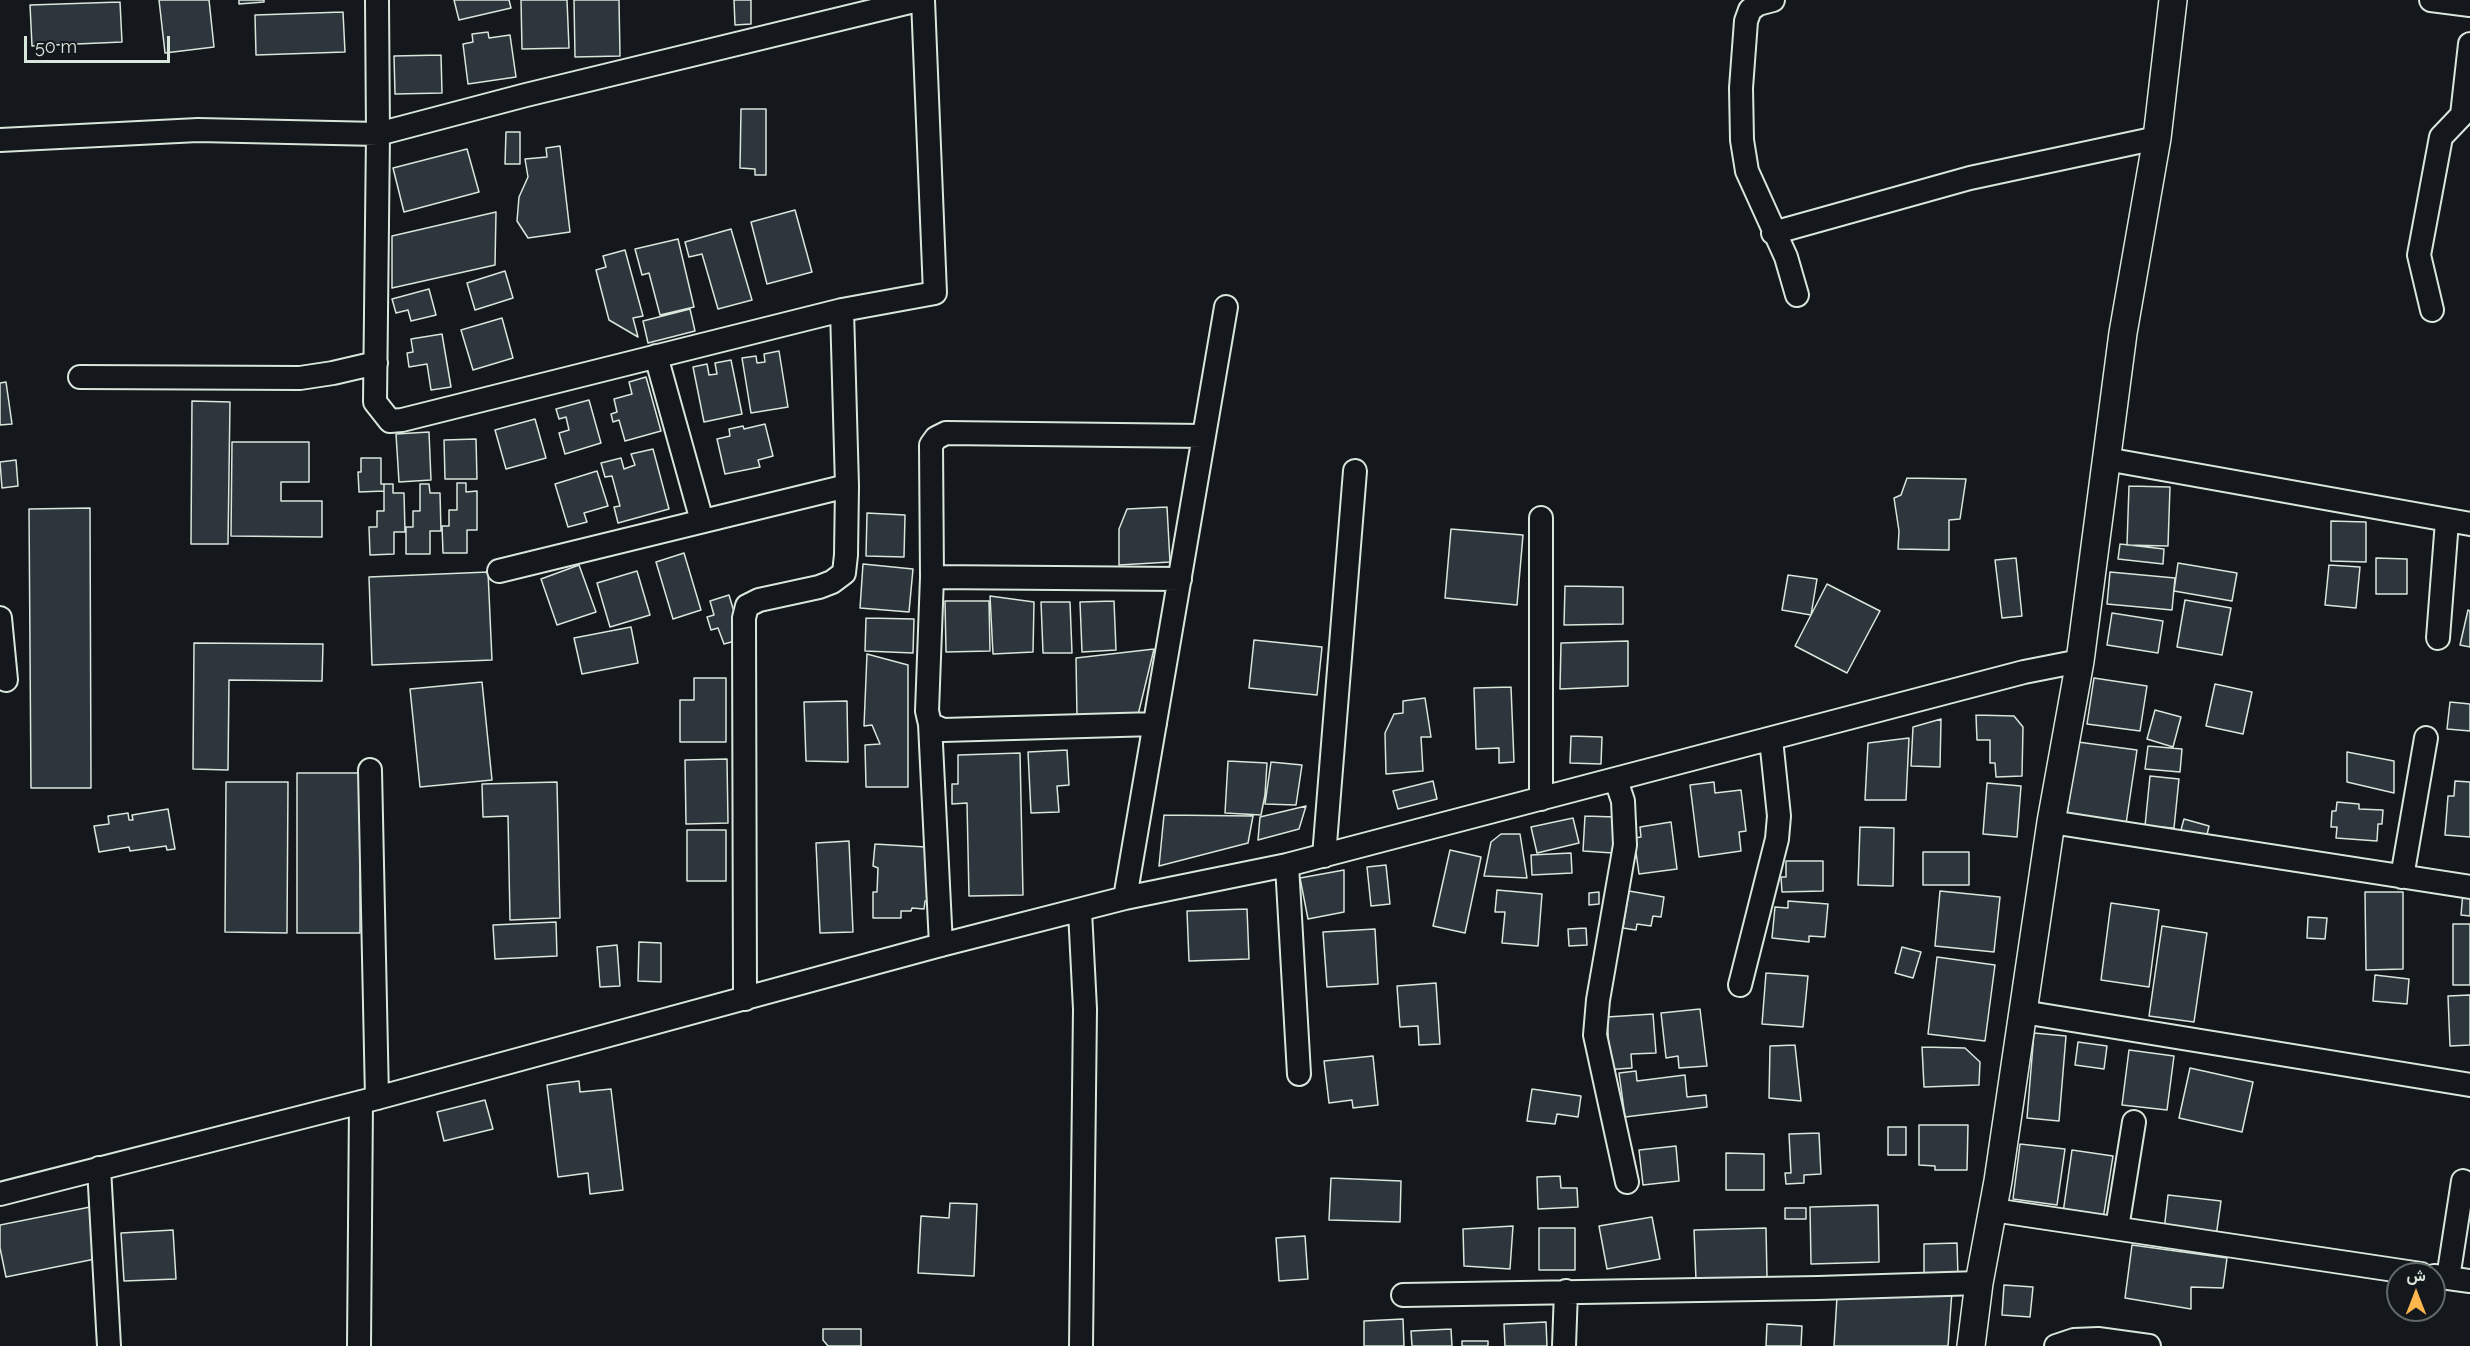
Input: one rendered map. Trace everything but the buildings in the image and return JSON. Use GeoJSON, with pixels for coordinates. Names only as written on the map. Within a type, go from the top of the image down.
{"type":"FeatureCollection","features":[{"type":"Feature","properties":{"kind":"main road"},"geometry":{"type":"LineString","coordinates":[[1971,1346],[2051,822],[2079,661],[2123,333],[2157,138],[2174,0]]}},
{"type":"Feature","properties":{"kind":"street"},"geometry":{"type":"LineString","coordinates":[[377,0],[375,402],[390,421],[402,420],[842,310],[935,293],[923,0]]}},
{"type":"Feature","properties":{"kind":"street"},"geometry":{"type":"LineString","coordinates":[[0,140],[198,130],[378,134],[526,95],[918,0]]}},
{"type":"Feature","properties":{"kind":"street"},"geometry":{"type":"LineString","coordinates":[[1773,0],[1758,4],[1750,10],[1746,21],[1742,140],[1748,171],[1773,233],[1786,257],[1797,295]]}},
{"type":"Feature","properties":{"kind":"street"},"geometry":{"type":"LineString","coordinates":[[2431,0],[2470,5]]}},
{"type":"Feature","properties":{"kind":"street"},"geometry":{"type":"LineString","coordinates":[[2432,310],[2419,255],[2441,137],[2462,115],[2470,44]]}},
{"type":"Feature","properties":{"kind":"street"},"geometry":{"type":"LineString","coordinates":[[1773,233],[1970,178],[2157,138]]}},
{"type":"Feature","properties":{"kind":"street"},"geometry":{"type":"LineString","coordinates":[[1125,898],[1226,307]]}},
{"type":"Feature","properties":{"kind":"street"},"geometry":{"type":"LineString","coordinates":[[745,999],[744,618],[747,606],[759,600],[819,587],[832,582],[843,573],[846,555],[847,486],[842,310]]}},
{"type":"Feature","properties":{"kind":"street"},"geometry":{"type":"LineString","coordinates":[[656,356],[702,521]]}},
{"type":"Feature","properties":{"kind":"street"},"geometry":{"type":"LineString","coordinates":[[80,377],[300,378],[376,363]]}},
{"type":"Feature","properties":{"kind":"street"},"geometry":{"type":"LineString","coordinates":[[941,945],[930,724],[927,711],[932,577],[931,445],[936,438],[946,433],[1204,436]]}},
{"type":"Feature","properties":{"kind":"street"},"geometry":{"type":"LineString","coordinates":[[2106,459],[2470,524]]}},
{"type":"Feature","properties":{"kind":"street"},"geometry":{"type":"LineString","coordinates":[[1324,856],[1355,471]]}},
{"type":"Feature","properties":{"kind":"street"},"geometry":{"type":"LineString","coordinates":[[500,571],[847,486]]}},
{"type":"Feature","properties":{"kind":"street"},"geometry":{"type":"LineString","coordinates":[[1541,518],[1541,799]]}},
{"type":"Feature","properties":{"kind":"street"},"geometry":{"type":"LineString","coordinates":[[2438,638],[2447,521]]}},
{"type":"Feature","properties":{"kind":"street"},"geometry":{"type":"LineString","coordinates":[[932,577],[1180,579]]}},
{"type":"Feature","properties":{"kind":"street"},"geometry":{"type":"LineString","coordinates":[[0,618],[6,680]]}},
{"type":"Feature","properties":{"kind":"street"},"geometry":{"type":"LineString","coordinates":[[0,1194],[369,1100],[941,945],[1125,898],[1324,856],[2024,672],[2079,661]]}},
{"type":"Feature","properties":{"kind":"street"},"geometry":{"type":"LineString","coordinates":[[930,724],[943,730],[1155,724]]}},
{"type":"Feature","properties":{"kind":"street"},"geometry":{"type":"LineString","coordinates":[[2402,877],[2426,738]]}},
{"type":"Feature","properties":{"kind":"street"},"geometry":{"type":"LineString","coordinates":[[1740,985],[1777,839],[1779,816],[1771,739]]}},
{"type":"Feature","properties":{"kind":"street"},"geometry":{"type":"LineString","coordinates":[[359,1346],[369,1100],[370,770]]}},
{"type":"Feature","properties":{"kind":"street"},"geometry":{"type":"LineString","coordinates":[[1616,780],[1623,801],[1624,845],[1598,1000],[1595,1035],[1627,1182]]}},
{"type":"Feature","properties":{"kind":"street"},"geometry":{"type":"LineString","coordinates":[[2051,822],[2470,887]]}},
{"type":"Feature","properties":{"kind":"street"},"geometry":{"type":"LineString","coordinates":[[1287,865],[1299,1074]]}},
{"type":"Feature","properties":{"kind":"street"},"geometry":{"type":"LineString","coordinates":[[1080,911],[1085,1009],[1081,1346]]}},
{"type":"Feature","properties":{"kind":"street"},"geometry":{"type":"LineString","coordinates":[[2023,1012],[2470,1085]]}},
{"type":"Feature","properties":{"kind":"street"},"geometry":{"type":"LineString","coordinates":[[2117,1228],[2134,1122]]}},
{"type":"Feature","properties":{"kind":"street"},"geometry":{"type":"LineString","coordinates":[[99,1168],[109,1346]]}},
{"type":"Feature","properties":{"kind":"street"},"geometry":{"type":"LineString","coordinates":[[2451,1279],[2463,1181]]}},
{"type":"Feature","properties":{"kind":"street"},"geometry":{"type":"LineString","coordinates":[[1993,1209],[2386,1269]]}},
{"type":"Feature","properties":{"kind":"street"},"geometry":{"type":"LineString","coordinates":[[1403,1295],[1979,1283]]}},
{"type":"Feature","properties":{"kind":"street"},"geometry":{"type":"LineString","coordinates":[[1564,1346],[1566,1291]]}},
{"type":"Feature","properties":{"kind":"street"},"geometry":{"type":"LineString","coordinates":[[2056,1346],[2074,1340],[2098,1339],[2148,1346]]}}]}
